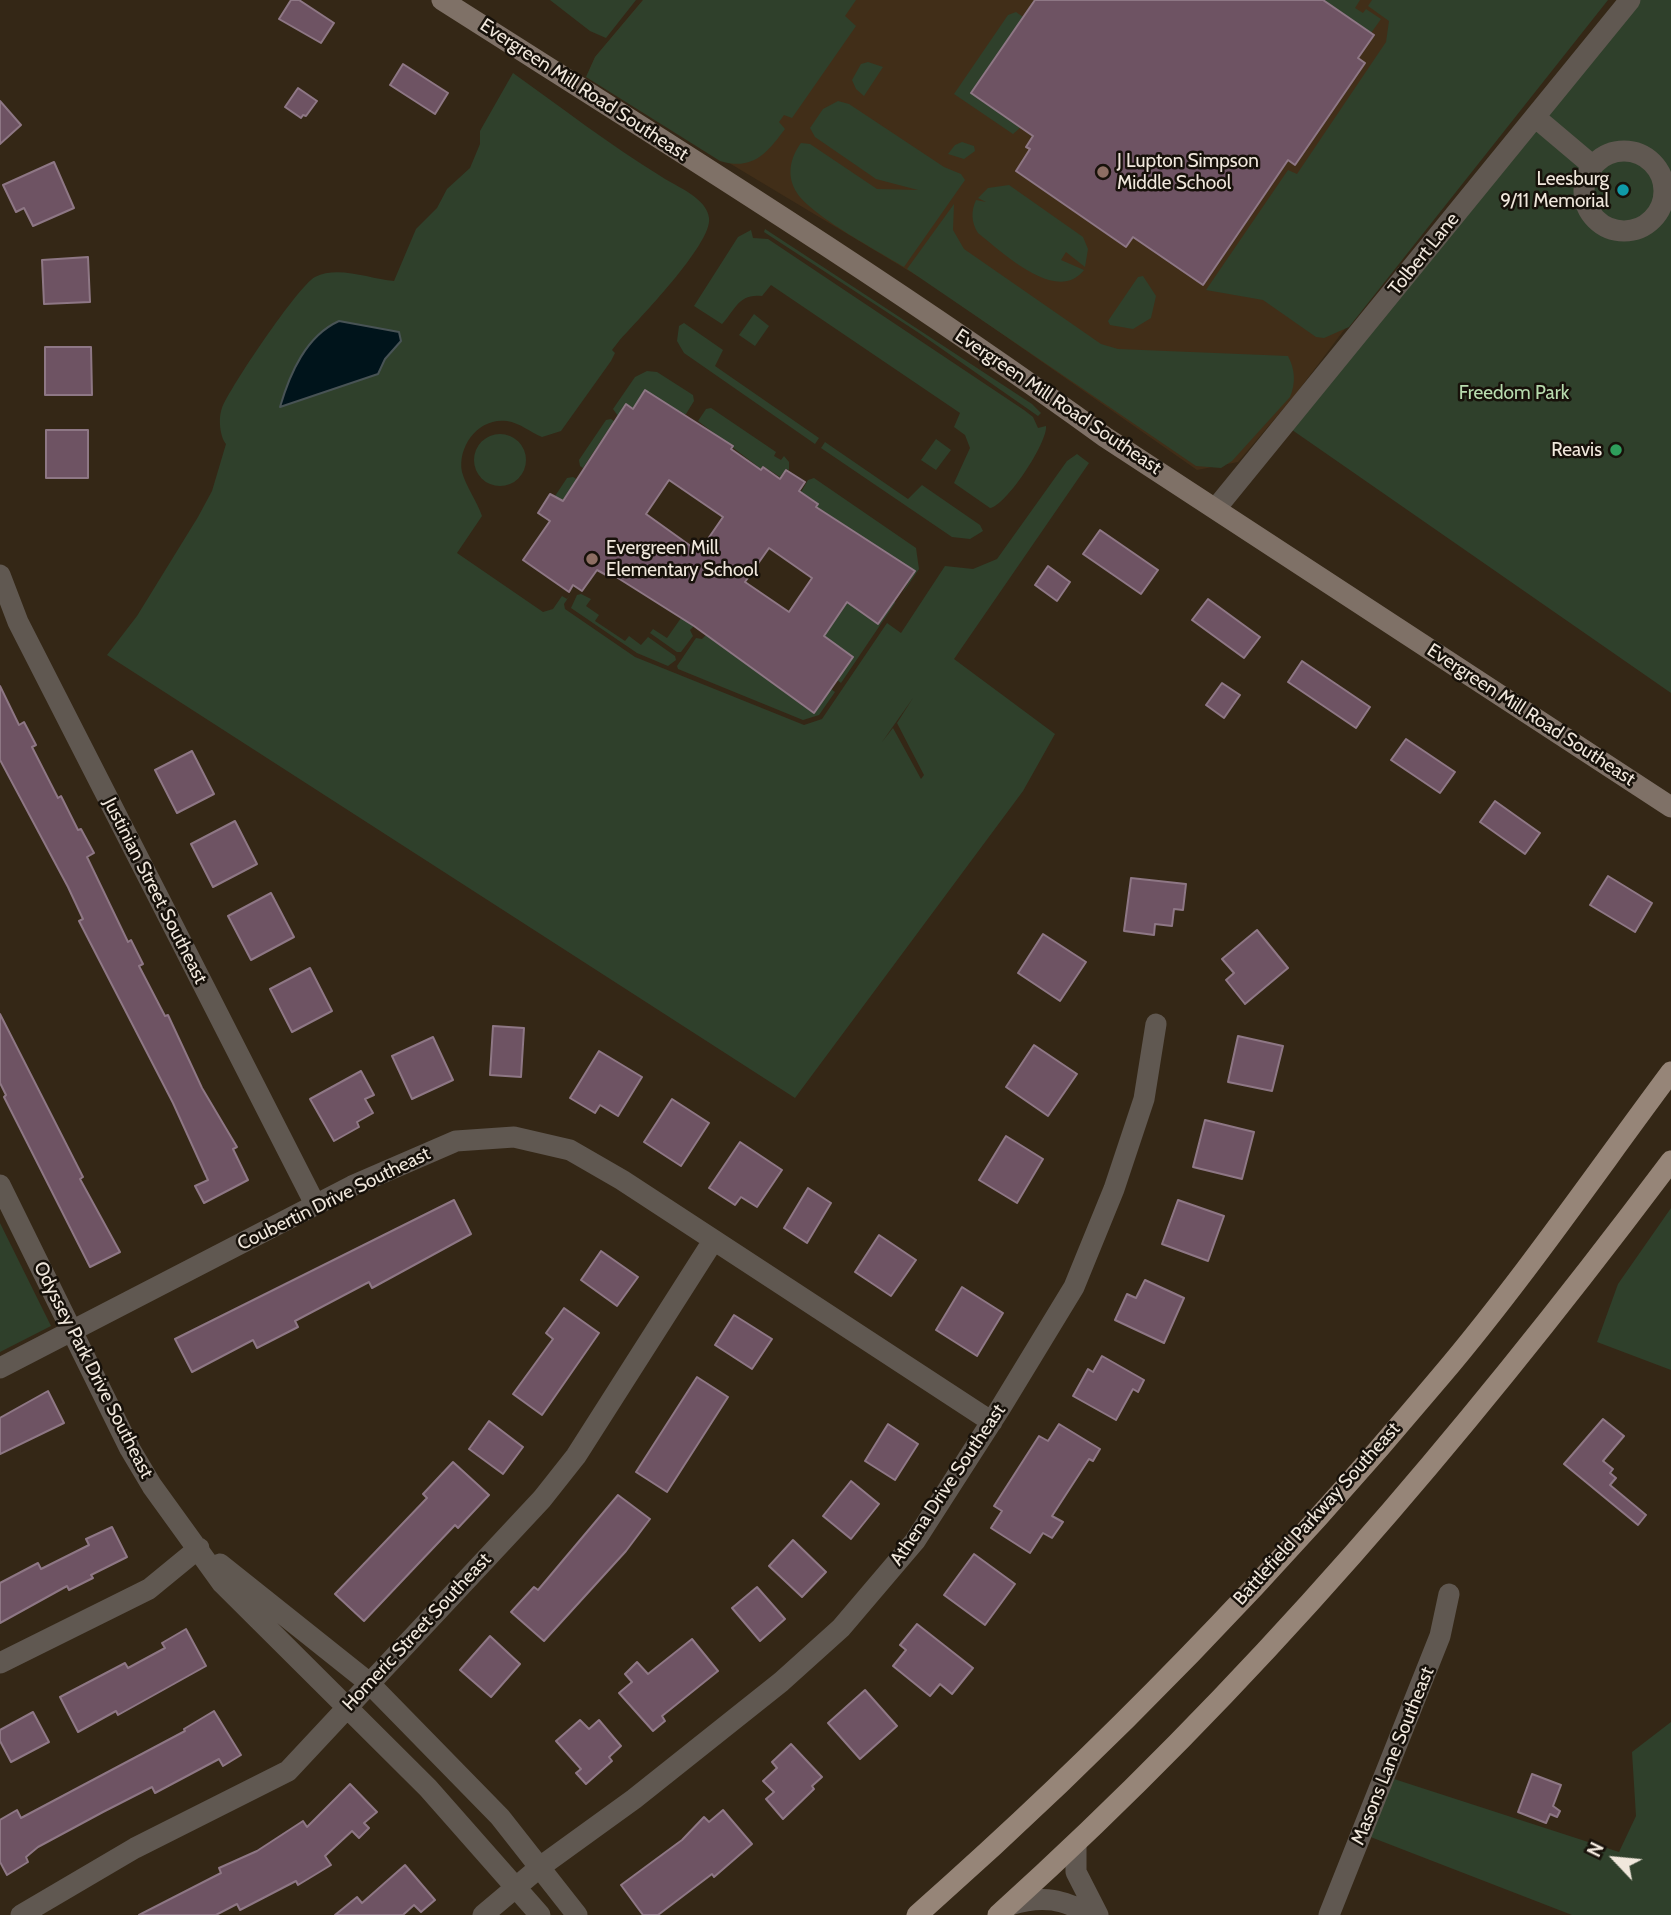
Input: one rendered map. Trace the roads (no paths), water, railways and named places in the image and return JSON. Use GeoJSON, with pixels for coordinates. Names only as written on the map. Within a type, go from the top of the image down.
{"type":"FeatureCollection","features":[{"type":"Feature","properties":{"kind":"main road","name":"Evergreen Mill Road Southeast"},"geometry":{"type":"LineString","coordinates":[[442,0],[750,196],[1015,371],[1105,437],[1217,507],[1671,807]]}},
{"type":"Feature","properties":{"kind":"main road","name":"Battlefield Parkway Southeast"},"geometry":{"type":"LineString","coordinates":[[917,1915],[1029,1813],[1156,1690],[1319,1514],[1441,1376],[1514,1285],[1671,1072]]}},
{"type":"Feature","properties":{"kind":"main road"},"geometry":{"type":"LineString","coordinates":[[1004,1910],[1076,1844],[1264,1655],[1380,1525],[1549,1322],[1671,1161]]}},
{"type":"Feature","properties":{"kind":"street","name":"Tolbert Lane"},"geometry":{"type":"LineString","coordinates":[[1217,507],[1630,0]]}},
{"type":"Feature","properties":{"kind":"street"},"geometry":{"type":"LineString","coordinates":[[1535,117],[1593,166]]}},
{"type":"Feature","properties":{"kind":"street","name":"Justinian Street Southeast"},"geometry":{"type":"LineString","coordinates":[[0,575],[24,634],[315,1205]]}},
{"type":"Feature","properties":{"kind":"street","name":"Athena Drive Southeast"},"geometry":{"type":"LineString","coordinates":[[483,1915],[540,1867],[634,1800],[781,1682],[841,1628],[915,1541],[992,1422],[1073,1287],[1114,1189],[1144,1099],[1156,1024]]}},
{"type":"Feature","properties":{"kind":"street","name":"Coubertin Drive Southeast"},"geometry":{"type":"LineString","coordinates":[[0,1368],[315,1205],[456,1141],[514,1137],[570,1150],[622,1180],[992,1422]]}},
{"type":"Feature","properties":{"kind":"street","name":"Odyssey Park Drive Southeast"},"geometry":{"type":"LineString","coordinates":[[0,1185],[130,1449],[152,1486],[222,1583],[428,1788],[540,1915]]}},
{"type":"Feature","properties":{"kind":"street","name":"Homeric Street Southeast"},"geometry":{"type":"LineString","coordinates":[[21,1915],[135,1848],[288,1771],[368,1682],[542,1499],[576,1456],[713,1241]]}},
{"type":"Feature","properties":{"kind":"street"},"geometry":{"type":"LineString","coordinates":[[0,1663],[149,1590],[199,1548]]}},
{"type":"Feature","properties":{"kind":"street","name":"Odyssey Park Drive Southeast"},"geometry":{"type":"LineString","coordinates":[[199,1548],[368,1682],[500,1817],[577,1915]]}},
{"type":"Feature","properties":{"kind":"street","name":"Masons Lane Southeast"},"geometry":{"type":"LineString","coordinates":[[1329,1915],[1440,1636],[1449,1594]]}},
{"type":"Feature","properties":{"kind":"street"},"geometry":{"type":"LineString","coordinates":[[1076,1844],[1076,1872],[1096,1915]]}},
{"type":"Feature","properties":{"kind":"street"},"geometry":{"type":"LineString","coordinates":[[1004,1910],[1032,1898],[1049,1898],[1096,1915]]}},
{"type":"Feature","properties":{"kind":"water"},"geometry":{"type":"Polygon","coordinates":[[[339,321],[399,332],[401,341],[385,359],[378,374],[280,407],[294,369],[308,346],[317,336],[339,321]]]}},
{"type":"Feature","properties":{"kind":"place","name":"J Lupton Simpson Middle School"},"geometry":{"type":"Point","coordinates":[1103,172]}},
{"type":"Feature","properties":{"kind":"place","name":"Leesburg 9/11 Memorial"},"geometry":{"type":"Point","coordinates":[1623,190]}},
{"type":"Feature","properties":{"kind":"place","name":"Reavis"},"geometry":{"type":"Point","coordinates":[1616,450]}},
{"type":"Feature","properties":{"kind":"place","name":"Evergreen Mill Elementary School"},"geometry":{"type":"Point","coordinates":[592,559]}},
{"type":"Feature","properties":{"kind":"park label","name":"Freedom Park"},"geometry":{"type":"Point","coordinates":[1514,393]}}]}
